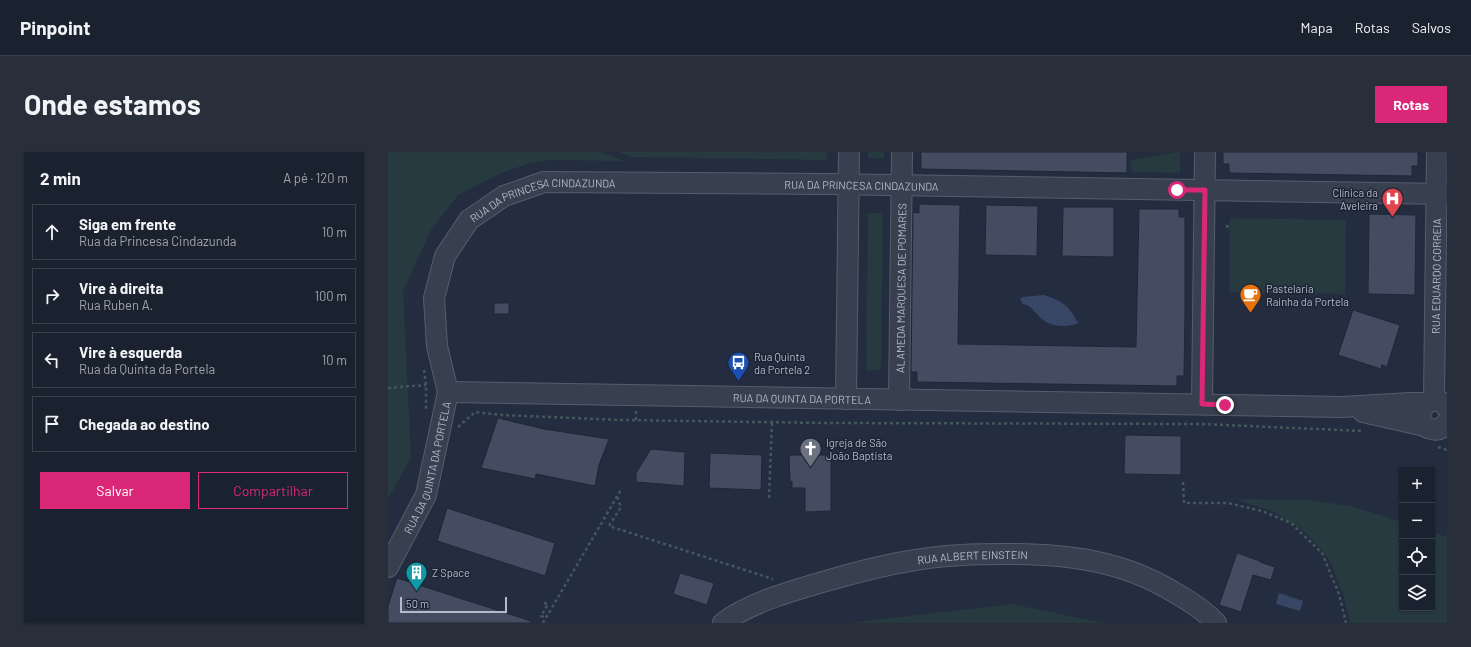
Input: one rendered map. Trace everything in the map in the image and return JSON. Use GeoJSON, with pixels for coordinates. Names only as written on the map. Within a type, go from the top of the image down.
{"type":"FeatureCollection","features":[{"type":"Feature","properties":{"kind":"street"},"geometry":{"type":"LineString","coordinates":[[846,399],[849,152]]}},
{"type":"Feature","properties":{"kind":"street","name":"ALAMEDA MARQUESA DE POMARES"},"geometry":{"type":"LineString","coordinates":[[899,400],[902,152]]}},
{"type":"Feature","properties":{"kind":"street"},"geometry":{"type":"LineString","coordinates":[[1202,404],[1205,152]]}},
{"type":"Feature","properties":{"kind":"street","name":"RUA EDUARDO CORREIA"},"geometry":{"type":"LineString","coordinates":[[1437,152],[1442,194],[1436,404],[1423,406],[1420,414],[1422,422],[1438,432]]}},
{"type":"Feature","properties":{"kind":"street","name":"RUA DA PRINCESA CINDAZUNDA"},"geometry":{"type":"LineString","coordinates":[[448,392],[437,346],[434,298],[445,256],[469,220],[504,196],[544,182],[1442,194]]}},
{"type":"Feature","properties":{"kind":"street","name":"RUA DA QUINTA DA PORTELA"},"geometry":{"type":"LineString","coordinates":[[388,567],[426,495],[448,392],[1342,406],[1411,403],[1436,404]]}},
{"type":"Feature","properties":{"kind":"street","name":"RUA DA QUINTA DA PORTELA"},"geometry":{"type":"LineString","coordinates":[[1342,406],[1438,432]]}},
{"type":"Feature","properties":{"kind":"street","name":"RUA ALBERT EINSTEIN"},"geometry":{"type":"LineString","coordinates":[[723,623],[753,606],[800,588],[870,568],[908,561],[962,555],[1043,554],[1077,557],[1136,572],[1166,587],[1190,602],[1216,623]]}},
{"type":"Feature","properties":{"kind":"path"},"geometry":{"type":"LineString","coordinates":[[423,363],[426,385],[426,414]]}},
{"type":"Feature","properties":{"kind":"path"},"geometry":{"type":"LineString","coordinates":[[388,388],[426,385],[448,392]]}},
{"type":"Feature","properties":{"kind":"path"},"geometry":{"type":"LineString","coordinates":[[441,429],[455,430],[475,412],[501,415],[623,420],[1201,424],[1369,432]]}},
{"type":"Feature","properties":{"kind":"path"},"geometry":{"type":"LineString","coordinates":[[769,498],[772,422]]}},
{"type":"Feature","properties":{"kind":"path"},"geometry":{"type":"LineString","coordinates":[[1438,432],[1447,450]]}},
{"type":"Feature","properties":{"kind":"path"},"geometry":{"type":"LineString","coordinates":[[1183,482],[1184,503],[1228,503],[1262,511],[1290,523],[1322,553],[1339,594],[1346,623]]}},
{"type":"Feature","properties":{"kind":"path"},"geometry":{"type":"LineString","coordinates":[[542,623],[622,488]]}},
{"type":"Feature","properties":{"kind":"path"},"geometry":{"type":"LineString","coordinates":[[617,497],[621,507],[609,526],[800,588]]}},
{"type":"Feature","properties":{"kind":"path"},"geometry":{"type":"LineString","coordinates":[[544,603],[548,604],[541,616],[546,618]]}},
{"type":"Feature","properties":{"kind":"shaded area"},"geometry":{"type":"Polygon","coordinates":[[[388,152],[600,152],[625,161],[551,160],[530,163],[499,174],[458,195],[431,230],[403,291],[411,458],[388,499],[388,152]]]}},
{"type":"Feature","properties":{"kind":"shaded area"},"geometry":{"type":"Polygon","coordinates":[[[618,152],[827,152],[827,160],[633,157],[618,152]]]}},
{"type":"Feature","properties":{"kind":"shaded area"},"geometry":{"type":"Polygon","coordinates":[[[868,152],[884,152],[884,158],[868,158],[868,152]]]}},
{"type":"Feature","properties":{"kind":"shaded area"},"geometry":{"type":"Polygon","coordinates":[[[1176,152],[1180,153],[1180,173],[1134,172],[1131,169],[1131,160],[1176,152]]]}},
{"type":"Feature","properties":{"kind":"shaded area"},"geometry":{"type":"Polygon","coordinates":[[[868,213],[883,213],[881,370],[866,370],[868,213]]]}},
{"type":"Feature","properties":{"kind":"shaded area"},"geometry":{"type":"Polygon","coordinates":[[[1230,218],[1346,220],[1345,294],[1229,292],[1230,218]]]}},
{"type":"Feature","properties":{"kind":"shaded area"},"geometry":{"type":"Polygon","coordinates":[[[1235,499],[1307,500],[1351,506],[1399,521],[1399,611],[1435,611],[1435,533],[1447,537],[1447,623],[1350,623],[1344,596],[1329,559],[1304,531],[1274,512],[1235,499]]]}},
{"type":"Feature","properties":{"kind":"shaded area"},"geometry":{"type":"Polygon","coordinates":[[[1011,604],[1104,623],[850,623],[1011,604]]]}},
{"type":"Feature","properties":{"kind":"water"},"geometry":{"type":"Polygon","coordinates":[[[1044,295],[1056,299],[1064,304],[1078,323],[1069,326],[1059,326],[1049,323],[1041,318],[1031,308],[1023,304],[1020,299],[1023,297],[1044,295]]]}},
{"type":"Feature","properties":{"kind":"water"},"geometry":{"type":"Polygon","coordinates":[[[1279,593],[1303,601],[1300,611],[1276,604],[1279,593]]]}},
{"type":"Feature","properties":{"kind":"building"},"geometry":{"type":"Polygon","coordinates":[[[921,152],[1127,152],[1127,173],[921,169],[921,152]]]}},
{"type":"Feature","properties":{"kind":"building"},"geometry":{"type":"Polygon","coordinates":[[[1223,152],[1418,152],[1418,166],[1412,166],[1412,176],[1229,173],[1229,164],[1223,164],[1223,152]]]}},
{"type":"Feature","properties":{"kind":"building"},"geometry":{"type":"Polygon","coordinates":[[[919,204],[960,205],[958,344],[1136,347],[1139,209],[1179,209],[1179,217],[1185,217],[1184,376],[1177,376],[1177,386],[917,382],[917,372],[911,372],[913,212],[919,213],[919,204]]]}},
{"type":"Feature","properties":{"kind":"building"},"geometry":{"type":"Polygon","coordinates":[[[986,205],[1038,206],[1037,256],[985,255],[986,205]]]}},
{"type":"Feature","properties":{"kind":"building"},"geometry":{"type":"Polygon","coordinates":[[[1063,207],[1114,207],[1114,257],[1062,256],[1063,207]]]}},
{"type":"Feature","properties":{"kind":"building"},"geometry":{"type":"Polygon","coordinates":[[[1369,214],[1416,215],[1415,295],[1368,294],[1369,214]]]}},
{"type":"Feature","properties":{"kind":"building"},"geometry":{"type":"Polygon","coordinates":[[[494,303],[509,303],[509,314],[494,314],[494,303]]]}},
{"type":"Feature","properties":{"kind":"building"},"geometry":{"type":"Polygon","coordinates":[[[1353,310],[1400,325],[1387,367],[1382,365],[1381,369],[1338,355],[1353,310]]]}},
{"type":"Feature","properties":{"kind":"building"},"geometry":{"type":"Polygon","coordinates":[[[498,418],[544,429],[609,439],[599,465],[595,486],[536,474],[535,479],[481,468],[498,418]]]}},
{"type":"Feature","properties":{"kind":"building"},"geometry":{"type":"Polygon","coordinates":[[[1125,435],[1181,436],[1181,475],[1124,474],[1125,435]]]}},
{"type":"Feature","properties":{"kind":"building"},"geometry":{"type":"Polygon","coordinates":[[[651,449],[685,452],[684,486],[636,482],[636,473],[651,449]]]}},
{"type":"Feature","properties":{"kind":"building"},"geometry":{"type":"Polygon","coordinates":[[[710,453],[762,455],[761,490],[709,488],[710,453]]]}},
{"type":"Feature","properties":{"kind":"building","name":"Igreja de São João Baptista"},"geometry":{"type":"Polygon","coordinates":[[[789,455],[831,455],[831,511],[805,512],[805,488],[792,488],[792,481],[790,482],[789,455]]]}},
{"type":"Feature","properties":{"kind":"building"},"geometry":{"type":"Polygon","coordinates":[[[447,508],[555,543],[545,576],[437,541],[447,508]]]}},
{"type":"Feature","properties":{"kind":"building"},"geometry":{"type":"Polygon","coordinates":[[[1237,553],[1275,567],[1271,580],[1253,575],[1241,612],[1219,605],[1237,553]]]}},
{"type":"Feature","properties":{"kind":"building"},"geometry":{"type":"Polygon","coordinates":[[[680,573],[714,583],[707,605],[673,594],[680,573]]]}},
{"type":"Feature","properties":{"kind":"building","name":"Z Space"},"geometry":{"type":"Polygon","coordinates":[[[397,578],[531,621],[531,623],[388,623],[388,606],[397,578]]]}},
{"type":"Feature","properties":{"kind":"place","name":"Clínica da Aveleira"},"geometry":{"type":"Point","coordinates":[1393,218]}},
{"type":"Feature","properties":{"kind":"place","name":"Pastelaria Rainha da Portela"},"geometry":{"type":"Point","coordinates":[1251,314]}},
{"type":"Feature","properties":{"kind":"place","name":"Rua Quinta da Portela 2"},"geometry":{"type":"Point","coordinates":[738,382]}},
{"type":"Feature","properties":{"kind":"place","name":"Igreja de São João Baptista"},"geometry":{"type":"Point","coordinates":[810,468]}},
{"type":"Feature","properties":{"kind":"place","name":"Z Space"},"geometry":{"type":"Point","coordinates":[417,592]}},
{"type":"Feature","properties":{"kind":"route"},"geometry":{"type":"LineString","coordinates":[[1177,190],[1205,190],[1202,404],[1225,405]]}}]}
